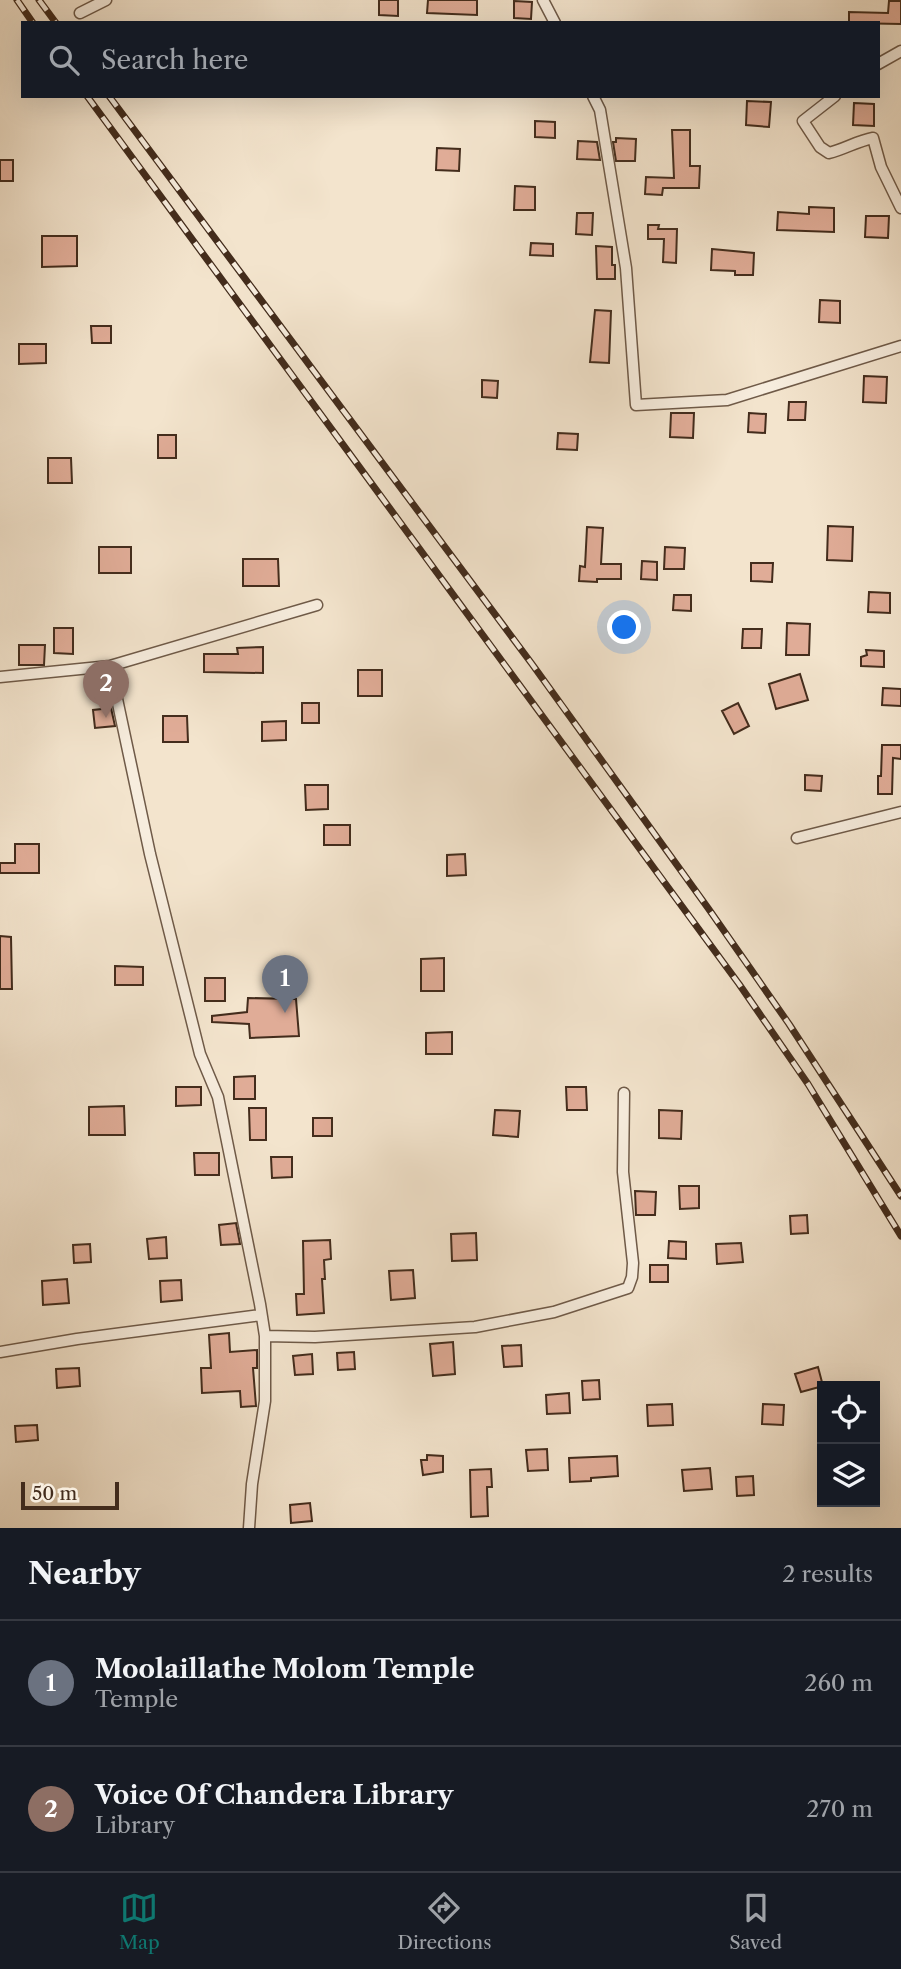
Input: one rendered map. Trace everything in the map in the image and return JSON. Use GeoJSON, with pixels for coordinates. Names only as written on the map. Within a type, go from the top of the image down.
{"type":"FeatureCollection","features":[{"type":"Feature","properties":{"kind":"street"},"geometry":{"type":"LineString","coordinates":[[80,13],[106,0]]}},
{"type":"Feature","properties":{"kind":"street"},"geometry":{"type":"LineString","coordinates":[[543,0],[554,21]]}},
{"type":"Feature","properties":{"kind":"street"},"geometry":{"type":"LineString","coordinates":[[880,63],[901,51]]}},
{"type":"Feature","properties":{"kind":"street"},"geometry":{"type":"LineString","coordinates":[[594,98],[600,110],[626,268],[636,405],[727,400],[901,346]]}},
{"type":"Feature","properties":{"kind":"street"},"geometry":{"type":"LineString","coordinates":[[832,98],[803,121],[820,148],[829,153],[873,138],[881,167],[901,208]]}},
{"type":"Feature","properties":{"kind":"street"},"geometry":{"type":"LineString","coordinates":[[0,677],[110,666],[317,605]]}},
{"type":"Feature","properties":{"kind":"street"},"geometry":{"type":"LineString","coordinates":[[110,666],[150,854],[200,1054],[218,1097],[265,1336],[265,1401],[252,1484],[249,1528]]}},
{"type":"Feature","properties":{"kind":"street"},"geometry":{"type":"LineString","coordinates":[[797,838],[901,812]]}},
{"type":"Feature","properties":{"kind":"street"},"geometry":{"type":"LineString","coordinates":[[265,1336],[315,1337],[475,1327],[554,1312],[628,1288],[633,1263],[623,1172],[624,1093]]}},
{"type":"Feature","properties":{"kind":"street"},"geometry":{"type":"LineString","coordinates":[[0,1352],[261,1315]]}},
{"type":"Feature","properties":{"kind":"building"},"geometry":{"type":"Polygon","coordinates":[[[379,0],[398,0],[398,16],[379,15],[379,0]]]}},
{"type":"Feature","properties":{"kind":"building"},"geometry":{"type":"Polygon","coordinates":[[[428,0],[477,0],[477,15],[427,13],[428,0]]]}},
{"type":"Feature","properties":{"kind":"building"},"geometry":{"type":"Polygon","coordinates":[[[514,1],[532,2],[531,19],[514,18],[514,1]]]}},
{"type":"Feature","properties":{"kind":"building"},"geometry":{"type":"Polygon","coordinates":[[[889,1],[901,1],[901,24],[849,21],[849,12],[888,13],[889,1]]]}},
{"type":"Feature","properties":{"kind":"building"},"geometry":{"type":"Polygon","coordinates":[[[747,101],[771,102],[769,127],[746,125],[747,101]]]}},
{"type":"Feature","properties":{"kind":"building"},"geometry":{"type":"Polygon","coordinates":[[[854,103],[874,104],[874,126],[853,125],[854,103]]]}},
{"type":"Feature","properties":{"kind":"building"},"geometry":{"type":"Polygon","coordinates":[[[535,121],[555,122],[555,138],[535,137],[535,121]]]}},
{"type":"Feature","properties":{"kind":"building"},"geometry":{"type":"Polygon","coordinates":[[[672,130],[690,130],[690,166],[700,166],[699,188],[663,188],[662,195],[645,194],[646,177],[674,178],[672,130]]]}},
{"type":"Feature","properties":{"kind":"building"},"geometry":{"type":"Polygon","coordinates":[[[616,138],[636,139],[635,161],[616,161],[613,142],[616,142],[616,138]]]}},
{"type":"Feature","properties":{"kind":"building"},"geometry":{"type":"Polygon","coordinates":[[[578,141],[597,142],[600,160],[577,159],[578,141]]]}},
{"type":"Feature","properties":{"kind":"building"},"geometry":{"type":"Polygon","coordinates":[[[437,148],[460,149],[459,171],[436,170],[437,148]]]}},
{"type":"Feature","properties":{"kind":"building"},"geometry":{"type":"Polygon","coordinates":[[[0,160],[13,160],[13,181],[0,181],[0,160]]]}},
{"type":"Feature","properties":{"kind":"building"},"geometry":{"type":"Polygon","coordinates":[[[515,186],[535,187],[535,210],[514,210],[515,186]]]}},
{"type":"Feature","properties":{"kind":"building"},"geometry":{"type":"Polygon","coordinates":[[[809,207],[834,208],[834,232],[777,230],[778,212],[809,214],[809,207]]]}},
{"type":"Feature","properties":{"kind":"building"},"geometry":{"type":"Polygon","coordinates":[[[577,213],[593,213],[592,235],[576,234],[577,213]]]}},
{"type":"Feature","properties":{"kind":"building"},"geometry":{"type":"Polygon","coordinates":[[[866,216],[889,216],[888,238],[865,237],[866,216]]]}},
{"type":"Feature","properties":{"kind":"building"},"geometry":{"type":"Polygon","coordinates":[[[648,225],[659,225],[658,229],[677,229],[676,263],[663,262],[664,239],[648,239],[648,225]]]}},
{"type":"Feature","properties":{"kind":"building"},"geometry":{"type":"Polygon","coordinates":[[[42,236],[77,236],[77,266],[42,267],[42,236]]]}},
{"type":"Feature","properties":{"kind":"building"},"geometry":{"type":"Polygon","coordinates":[[[531,243],[553,244],[553,256],[530,255],[531,243]]]}},
{"type":"Feature","properties":{"kind":"building"},"geometry":{"type":"Polygon","coordinates":[[[596,246],[612,247],[615,279],[597,279],[596,246]]]}},
{"type":"Feature","properties":{"kind":"building"},"geometry":{"type":"Polygon","coordinates":[[[712,249],[754,253],[753,275],[735,275],[735,271],[711,270],[712,249]]]}},
{"type":"Feature","properties":{"kind":"building"},"geometry":{"type":"Polygon","coordinates":[[[820,300],[840,301],[840,323],[819,322],[820,300]]]}},
{"type":"Feature","properties":{"kind":"building"},"geometry":{"type":"Polygon","coordinates":[[[595,310],[611,311],[609,363],[590,362],[595,310]]]}},
{"type":"Feature","properties":{"kind":"building"},"geometry":{"type":"Polygon","coordinates":[[[91,326],[111,326],[111,343],[92,343],[91,326]]]}},
{"type":"Feature","properties":{"kind":"building"},"geometry":{"type":"Polygon","coordinates":[[[19,344],[46,344],[46,363],[19,364],[19,344]]]}},
{"type":"Feature","properties":{"kind":"building"},"geometry":{"type":"Polygon","coordinates":[[[864,376],[887,377],[886,403],[863,402],[864,376]]]}},
{"type":"Feature","properties":{"kind":"building"},"geometry":{"type":"Polygon","coordinates":[[[482,380],[498,381],[497,398],[482,397],[482,380]]]}},
{"type":"Feature","properties":{"kind":"building"},"geometry":{"type":"Polygon","coordinates":[[[789,402],[806,402],[805,420],[788,420],[789,402]]]}},
{"type":"Feature","properties":{"kind":"building"},"geometry":{"type":"Polygon","coordinates":[[[671,413],[694,413],[693,438],[670,437],[671,413]]]}},
{"type":"Feature","properties":{"kind":"building"},"geometry":{"type":"Polygon","coordinates":[[[749,413],[766,414],[765,433],[748,432],[749,413]]]}},
{"type":"Feature","properties":{"kind":"building"},"geometry":{"type":"Polygon","coordinates":[[[558,433],[578,434],[577,450],[557,449],[558,433]]]}},
{"type":"Feature","properties":{"kind":"building"},"geometry":{"type":"Polygon","coordinates":[[[158,435],[176,435],[176,458],[158,458],[158,435]]]}},
{"type":"Feature","properties":{"kind":"building"},"geometry":{"type":"Polygon","coordinates":[[[48,458],[71,458],[72,483],[48,483],[48,458]]]}},
{"type":"Feature","properties":{"kind":"building"},"geometry":{"type":"Polygon","coordinates":[[[828,526],[853,527],[852,561],[827,560],[828,526]]]}},
{"type":"Feature","properties":{"kind":"building"},"geometry":{"type":"Polygon","coordinates":[[[587,527],[603,528],[601,564],[621,564],[621,579],[579,581],[580,566],[585,567],[587,527]]]}},
{"type":"Feature","properties":{"kind":"building"},"geometry":{"type":"Polygon","coordinates":[[[99,547],[131,547],[131,573],[99,573],[99,547]]]}},
{"type":"Feature","properties":{"kind":"building"},"geometry":{"type":"Polygon","coordinates":[[[665,547],[685,548],[684,569],[664,569],[665,547]]]}},
{"type":"Feature","properties":{"kind":"building"},"geometry":{"type":"Polygon","coordinates":[[[243,559],[278,559],[279,586],[243,586],[243,559]]]}},
{"type":"Feature","properties":{"kind":"building"},"geometry":{"type":"Polygon","coordinates":[[[642,561],[657,562],[657,580],[641,579],[642,561]]]}},
{"type":"Feature","properties":{"kind":"building"},"geometry":{"type":"Polygon","coordinates":[[[751,563],[773,563],[772,582],[751,581],[751,563]]]}},
{"type":"Feature","properties":{"kind":"building"},"geometry":{"type":"Polygon","coordinates":[[[869,592],[890,593],[890,613],[868,612],[869,592]]]}},
{"type":"Feature","properties":{"kind":"building"},"geometry":{"type":"Polygon","coordinates":[[[674,595],[691,595],[691,611],[673,610],[674,595]]]}},
{"type":"Feature","properties":{"kind":"building"},"geometry":{"type":"Polygon","coordinates":[[[787,623],[810,624],[809,655],[786,655],[787,623]]]}},
{"type":"Feature","properties":{"kind":"building"},"geometry":{"type":"Polygon","coordinates":[[[54,628],[73,628],[73,654],[54,653],[54,628]]]}},
{"type":"Feature","properties":{"kind":"building"},"geometry":{"type":"Polygon","coordinates":[[[743,629],[762,629],[761,648],[742,648],[743,629]]]}},
{"type":"Feature","properties":{"kind":"building"},"geometry":{"type":"Polygon","coordinates":[[[19,645],[45,645],[44,665],[19,665],[19,645]]]}},
{"type":"Feature","properties":{"kind":"building"},"geometry":{"type":"Polygon","coordinates":[[[263,647],[263,673],[204,672],[204,654],[238,654],[237,648],[263,647]]]}},
{"type":"Feature","properties":{"kind":"building"},"geometry":{"type":"Polygon","coordinates":[[[866,650],[884,651],[884,667],[861,666],[861,657],[867,655],[866,650]]]}},
{"type":"Feature","properties":{"kind":"building"},"geometry":{"type":"Polygon","coordinates":[[[358,670],[382,670],[382,696],[358,696],[358,670]]]}},
{"type":"Feature","properties":{"kind":"building"},"geometry":{"type":"Polygon","coordinates":[[[800,674],[808,700],[776,709],[769,684],[800,674]]]}},
{"type":"Feature","properties":{"kind":"building"},"geometry":{"type":"Polygon","coordinates":[[[883,688],[901,689],[901,706],[882,705],[883,688]]]}},
{"type":"Feature","properties":{"kind":"building"},"geometry":{"type":"Polygon","coordinates":[[[302,703],[319,703],[319,723],[302,723],[302,703]]]}},
{"type":"Feature","properties":{"kind":"building"},"geometry":{"type":"Polygon","coordinates":[[[738,703],[749,726],[734,734],[722,711],[738,703]]]}},
{"type":"Feature","properties":{"kind":"building"},"geometry":{"type":"Polygon","coordinates":[[[111,708],[115,726],[95,728],[93,710],[111,708]]]}},
{"type":"Feature","properties":{"kind":"building"},"geometry":{"type":"Polygon","coordinates":[[[163,716],[187,716],[188,742],[163,742],[163,716]]]}},
{"type":"Feature","properties":{"kind":"building"},"geometry":{"type":"Polygon","coordinates":[[[286,721],[286,740],[262,741],[262,722],[286,721]]]}},
{"type":"Feature","properties":{"kind":"building"},"geometry":{"type":"Polygon","coordinates":[[[882,745],[901,745],[901,759],[893,758],[892,794],[878,794],[882,745]]]}},
{"type":"Feature","properties":{"kind":"building"},"geometry":{"type":"Polygon","coordinates":[[[805,775],[822,776],[821,791],[805,790],[805,775]]]}},
{"type":"Feature","properties":{"kind":"building"},"geometry":{"type":"Polygon","coordinates":[[[305,785],[328,785],[328,809],[306,810],[305,785]]]}},
{"type":"Feature","properties":{"kind":"building"},"geometry":{"type":"Polygon","coordinates":[[[324,825],[350,825],[350,845],[324,845],[324,825]]]}},
{"type":"Feature","properties":{"kind":"building"},"geometry":{"type":"Polygon","coordinates":[[[15,844],[39,844],[39,873],[0,873],[0,863],[15,863],[15,844]]]}},
{"type":"Feature","properties":{"kind":"building"},"geometry":{"type":"Polygon","coordinates":[[[465,854],[466,875],[447,876],[447,855],[465,854]]]}},
{"type":"Feature","properties":{"kind":"building"},"geometry":{"type":"Polygon","coordinates":[[[0,936],[11,937],[12,989],[0,989],[0,936]]]}},
{"type":"Feature","properties":{"kind":"building"},"geometry":{"type":"Polygon","coordinates":[[[444,958],[444,991],[421,991],[421,959],[444,958]]]}},
{"type":"Feature","properties":{"kind":"building"},"geometry":{"type":"Polygon","coordinates":[[[115,966],[143,967],[143,985],[115,985],[115,966]]]}},
{"type":"Feature","properties":{"kind":"building"},"geometry":{"type":"Polygon","coordinates":[[[205,978],[225,978],[225,1001],[205,1001],[205,978]]]}},
{"type":"Feature","properties":{"kind":"building"},"geometry":{"type":"Polygon","coordinates":[[[248,998],[296,999],[299,1036],[250,1038],[249,1024],[212,1022],[212,1016],[247,1012],[248,998]]]}},
{"type":"Feature","properties":{"kind":"building"},"geometry":{"type":"Polygon","coordinates":[[[452,1032],[452,1054],[426,1054],[426,1033],[452,1032]]]}},
{"type":"Feature","properties":{"kind":"building"},"geometry":{"type":"Polygon","coordinates":[[[255,1076],[255,1099],[234,1099],[234,1077],[255,1076]]]}},
{"type":"Feature","properties":{"kind":"building"},"geometry":{"type":"Polygon","coordinates":[[[176,1087],[201,1087],[201,1105],[176,1106],[176,1087]]]}},
{"type":"Feature","properties":{"kind":"building"},"geometry":{"type":"Polygon","coordinates":[[[566,1087],[586,1087],[587,1110],[567,1110],[566,1087]]]}},
{"type":"Feature","properties":{"kind":"building"},"geometry":{"type":"Polygon","coordinates":[[[124,1106],[125,1135],[89,1135],[89,1107],[124,1106]]]}},
{"type":"Feature","properties":{"kind":"building"},"geometry":{"type":"Polygon","coordinates":[[[249,1108],[266,1108],[266,1140],[250,1140],[249,1108]]]}},
{"type":"Feature","properties":{"kind":"building"},"geometry":{"type":"Polygon","coordinates":[[[495,1110],[520,1111],[518,1137],[493,1135],[495,1110]]]}},
{"type":"Feature","properties":{"kind":"building"},"geometry":{"type":"Polygon","coordinates":[[[659,1110],[682,1111],[681,1139],[659,1138],[659,1110]]]}},
{"type":"Feature","properties":{"kind":"building"},"geometry":{"type":"Polygon","coordinates":[[[313,1118],[332,1118],[332,1136],[313,1136],[313,1118]]]}},
{"type":"Feature","properties":{"kind":"building"},"geometry":{"type":"Polygon","coordinates":[[[194,1153],[219,1153],[219,1175],[195,1175],[194,1153]]]}},
{"type":"Feature","properties":{"kind":"building"},"geometry":{"type":"Polygon","coordinates":[[[271,1157],[292,1157],[292,1177],[272,1178],[271,1157]]]}},
{"type":"Feature","properties":{"kind":"building"},"geometry":{"type":"Polygon","coordinates":[[[679,1186],[699,1186],[699,1208],[680,1209],[679,1186]]]}},
{"type":"Feature","properties":{"kind":"building"},"geometry":{"type":"Polygon","coordinates":[[[635,1191],[656,1192],[655,1215],[636,1215],[635,1191]]]}},
{"type":"Feature","properties":{"kind":"building"},"geometry":{"type":"Polygon","coordinates":[[[807,1215],[808,1233],[791,1234],[790,1216],[807,1215]]]}},
{"type":"Feature","properties":{"kind":"building"},"geometry":{"type":"Polygon","coordinates":[[[236,1223],[240,1244],[221,1245],[219,1225],[236,1223]]]}},
{"type":"Feature","properties":{"kind":"building"},"geometry":{"type":"Polygon","coordinates":[[[476,1233],[477,1260],[452,1261],[451,1234],[476,1233]]]}},
{"type":"Feature","properties":{"kind":"building"},"geometry":{"type":"Polygon","coordinates":[[[166,1237],[167,1258],[149,1259],[147,1239],[166,1237]]]}},
{"type":"Feature","properties":{"kind":"building"},"geometry":{"type":"Polygon","coordinates":[[[330,1240],[331,1259],[324,1260],[325,1279],[322,1279],[324,1313],[297,1315],[296,1294],[304,1294],[303,1241],[330,1240]]]}},
{"type":"Feature","properties":{"kind":"building"},"geometry":{"type":"Polygon","coordinates":[[[669,1241],[686,1242],[686,1259],[668,1258],[669,1241]]]}},
{"type":"Feature","properties":{"kind":"building"},"geometry":{"type":"Polygon","coordinates":[[[741,1243],[743,1262],[717,1264],[716,1244],[741,1243]]]}},
{"type":"Feature","properties":{"kind":"building"},"geometry":{"type":"Polygon","coordinates":[[[90,1244],[91,1262],[74,1263],[73,1245],[90,1244]]]}},
{"type":"Feature","properties":{"kind":"building"},"geometry":{"type":"Polygon","coordinates":[[[650,1265],[668,1265],[668,1282],[650,1282],[650,1265]]]}},
{"type":"Feature","properties":{"kind":"building"},"geometry":{"type":"Polygon","coordinates":[[[413,1270],[415,1298],[391,1300],[389,1271],[413,1270]]]}},
{"type":"Feature","properties":{"kind":"building"},"geometry":{"type":"Polygon","coordinates":[[[67,1279],[69,1303],[43,1305],[42,1281],[67,1279]]]}},
{"type":"Feature","properties":{"kind":"building"},"geometry":{"type":"Polygon","coordinates":[[[181,1280],[182,1300],[161,1302],[160,1281],[181,1280]]]}},
{"type":"Feature","properties":{"kind":"building"},"geometry":{"type":"Polygon","coordinates":[[[229,1333],[230,1352],[257,1350],[257,1368],[253,1368],[256,1406],[241,1407],[240,1391],[202,1393],[201,1368],[211,1368],[209,1335],[229,1333]]]}},
{"type":"Feature","properties":{"kind":"building"},"geometry":{"type":"Polygon","coordinates":[[[453,1342],[455,1374],[433,1376],[430,1344],[453,1342]]]}},
{"type":"Feature","properties":{"kind":"building"},"geometry":{"type":"Polygon","coordinates":[[[521,1345],[522,1366],[504,1367],[502,1346],[521,1345]]]}},
{"type":"Feature","properties":{"kind":"building"},"geometry":{"type":"Polygon","coordinates":[[[354,1352],[355,1369],[338,1370],[337,1353],[354,1352]]]}},
{"type":"Feature","properties":{"kind":"building"},"geometry":{"type":"Polygon","coordinates":[[[312,1354],[313,1374],[295,1375],[293,1356],[312,1354]]]}},
{"type":"Feature","properties":{"kind":"building"},"geometry":{"type":"Polygon","coordinates":[[[818,1367],[822,1381],[817,1381],[817,1388],[801,1392],[795,1374],[818,1367]]]}},
{"type":"Feature","properties":{"kind":"building"},"geometry":{"type":"Polygon","coordinates":[[[79,1368],[80,1386],[57,1388],[56,1369],[79,1368]]]}},
{"type":"Feature","properties":{"kind":"building"},"geometry":{"type":"Polygon","coordinates":[[[599,1380],[600,1399],[583,1400],[582,1381],[599,1380]]]}},
{"type":"Feature","properties":{"kind":"building"},"geometry":{"type":"Polygon","coordinates":[[[569,1393],[570,1413],[547,1414],[546,1395],[569,1393]]]}},
{"type":"Feature","properties":{"kind":"building"},"geometry":{"type":"Polygon","coordinates":[[[672,1404],[673,1425],[648,1426],[647,1405],[672,1404]]]}},
{"type":"Feature","properties":{"kind":"building"},"geometry":{"type":"Polygon","coordinates":[[[763,1404],[784,1405],[783,1425],[762,1424],[763,1404]]]}},
{"type":"Feature","properties":{"kind":"building"},"geometry":{"type":"Polygon","coordinates":[[[37,1425],[38,1440],[16,1442],[15,1426],[37,1425]]]}},
{"type":"Feature","properties":{"kind":"building"},"geometry":{"type":"Polygon","coordinates":[[[547,1449],[548,1470],[528,1471],[526,1450],[547,1449]]]}},
{"type":"Feature","properties":{"kind":"building"},"geometry":{"type":"Polygon","coordinates":[[[427,1455],[443,1456],[443,1472],[423,1475],[421,1460],[427,1460],[427,1455]]]}},
{"type":"Feature","properties":{"kind":"building"},"geometry":{"type":"Polygon","coordinates":[[[617,1456],[618,1476],[570,1482],[569,1458],[617,1456]]]}},
{"type":"Feature","properties":{"kind":"building"},"geometry":{"type":"Polygon","coordinates":[[[710,1468],[712,1489],[684,1491],[682,1470],[710,1468]]]}},
{"type":"Feature","properties":{"kind":"building"},"geometry":{"type":"Polygon","coordinates":[[[491,1469],[492,1487],[487,1487],[488,1516],[471,1517],[470,1470],[491,1469]]]}},
{"type":"Feature","properties":{"kind":"building"},"geometry":{"type":"Polygon","coordinates":[[[753,1476],[754,1495],[737,1496],[736,1477],[753,1476]]]}},
{"type":"Feature","properties":{"kind":"building"},"geometry":{"type":"Polygon","coordinates":[[[310,1503],[312,1521],[291,1523],[290,1505],[310,1503]]]}},
{"type":"Feature","properties":{"kind":"railway"},"geometry":{"type":"LineString","coordinates":[[17,0],[32,21]]}},
{"type":"Feature","properties":{"kind":"railway"},"geometry":{"type":"LineString","coordinates":[[39,0],[55,21]]}},
{"type":"Feature","properties":{"kind":"railway"},"geometry":{"type":"LineString","coordinates":[[88,98],[739,984],[808,1084],[901,1236]]}},
{"type":"Feature","properties":{"kind":"railway"},"geometry":{"type":"LineString","coordinates":[[110,98],[532,664],[708,908],[789,1024],[901,1196]]}},
{"type":"Feature","properties":{"kind":"place","name":"Voice Of Chandera Library"},"geometry":{"type":"Point","coordinates":[106,718]}},
{"type":"Feature","properties":{"kind":"place","name":"Moolaillathe Molom Temple"},"geometry":{"type":"Point","coordinates":[285,1013]}}]}
